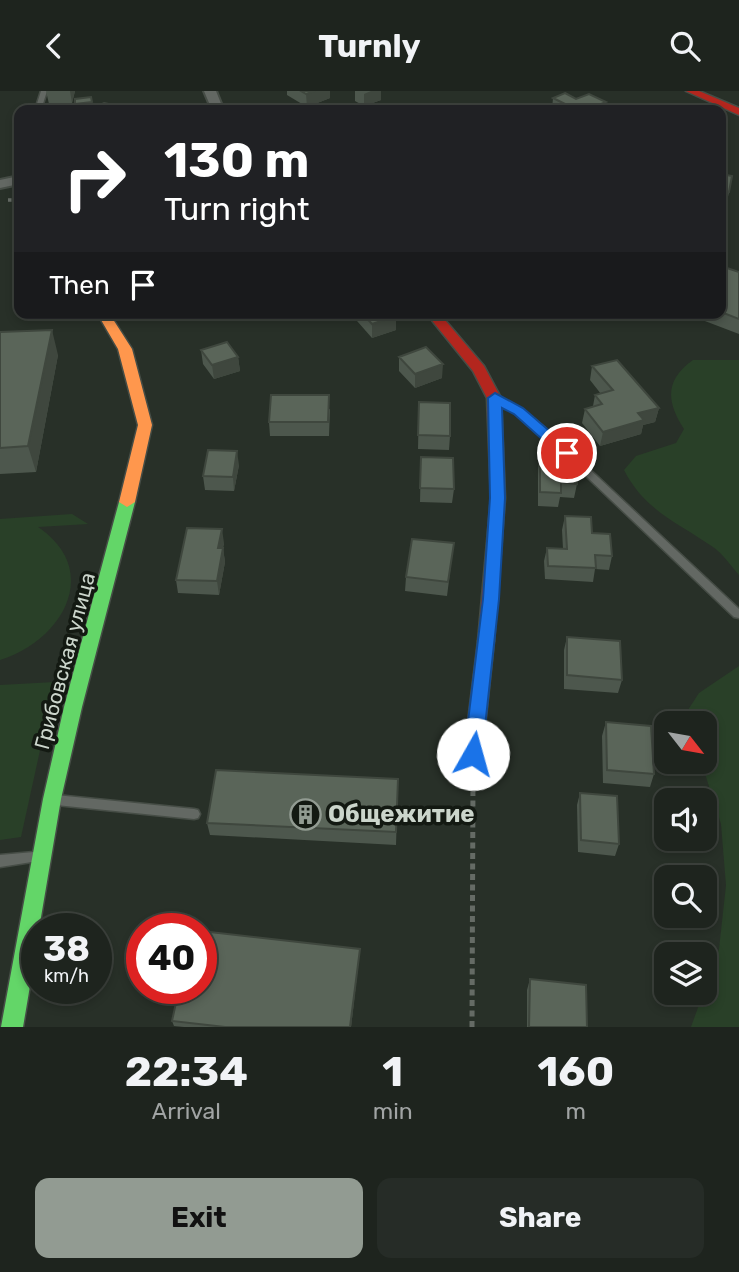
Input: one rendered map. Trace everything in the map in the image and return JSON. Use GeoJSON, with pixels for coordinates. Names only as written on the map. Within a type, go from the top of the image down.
{"type":"FeatureCollection","features":[{"type":"Feature","properties":{"kind":"street"},"geometry":{"type":"LineString","coordinates":[[691,91],[723,105]]}},
{"type":"Feature","properties":{"kind":"street","name":"Грибовская улица"},"geometry":{"type":"LineString","coordinates":[[12,1027],[52,799],[73,707],[119,539],[145,425],[124,349],[106,319]]}},
{"type":"Feature","properties":{"kind":"street"},"geometry":{"type":"LineString","coordinates":[[437,319],[479,369],[495,398],[498,498],[491,599],[473,754]]}},
{"type":"Feature","properties":{"kind":"lane"},"geometry":{"type":"LineString","coordinates":[[495,398],[519,411],[548,435],[738,614]]}},
{"type":"Feature","properties":{"kind":"lane"},"geometry":{"type":"LineString","coordinates":[[52,799],[194,814]]}},
{"type":"Feature","properties":{"kind":"lane"},"geometry":{"type":"LineString","coordinates":[[0,861],[41,856]]}},
{"type":"Feature","properties":{"kind":"path"},"geometry":{"type":"LineString","coordinates":[[472,1027],[473,754]]}},
{"type":"Feature","properties":{"kind":"green space"},"geometry":{"type":"Polygon","coordinates":[[[693,360],[739,360],[739,575],[717,550],[652,506],[632,484],[624,470],[636,456],[676,443],[684,429],[674,409],[671,391],[677,375],[693,360]]]}},
{"type":"Feature","properties":{"kind":"green space"},"geometry":{"type":"Polygon","coordinates":[[[72,514],[88,524],[38,527],[58,545],[68,564],[71,583],[67,603],[56,621],[41,637],[22,651],[0,660],[0,519],[72,514]]]}},
{"type":"Feature","properties":{"kind":"green space"},"geometry":{"type":"Polygon","coordinates":[[[739,666],[739,1027],[691,1027],[699,1005],[717,1005],[717,955],[726,885],[721,824],[717,811],[717,788],[710,788],[705,774],[718,773],[718,711],[687,711],[699,693],[739,666]]]}},
{"type":"Feature","properties":{"kind":"green space"},"geometry":{"type":"Polygon","coordinates":[[[55,682],[21,837],[0,840],[0,685],[55,682]]]}},
{"type":"Feature","properties":{"kind":"building"},"geometry":{"type":"Polygon","coordinates":[[[565,93],[576,99],[589,94],[606,102],[599,105],[567,105],[553,98],[565,93]]]}},
{"type":"Feature","properties":{"kind":"building"},"geometry":{"type":"Polygon","coordinates":[[[91,97],[92,102],[75,104],[75,99],[91,97]]]}},
{"type":"Feature","properties":{"kind":"building"},"geometry":{"type":"Polygon","coordinates":[[[726,175],[732,176],[729,192],[726,192],[726,175]]]}},
{"type":"Feature","properties":{"kind":"building"},"geometry":{"type":"Polygon","coordinates":[[[726,268],[739,272],[739,319],[726,314],[726,268]]]}},
{"type":"Feature","properties":{"kind":"building"},"geometry":{"type":"Polygon","coordinates":[[[367,319],[387,319],[372,324],[367,319]]]}},
{"type":"Feature","properties":{"kind":"building"},"geometry":{"type":"Polygon","coordinates":[[[52,330],[28,446],[0,448],[0,332],[52,330]]]}},
{"type":"Feature","properties":{"kind":"building"},"geometry":{"type":"Polygon","coordinates":[[[227,342],[238,357],[212,365],[201,350],[227,342]]]}},
{"type":"Feature","properties":{"kind":"building"},"geometry":{"type":"Polygon","coordinates":[[[426,347],[443,364],[415,374],[399,357],[426,347]]]}},
{"type":"Feature","properties":{"kind":"building"},"geometry":{"type":"Polygon","coordinates":[[[617,360],[659,408],[638,413],[644,420],[603,432],[585,409],[602,404],[595,395],[613,390],[592,366],[617,360]]]}},
{"type":"Feature","properties":{"kind":"building"},"geometry":{"type":"Polygon","coordinates":[[[271,395],[329,395],[328,422],[269,422],[271,395]]]}},
{"type":"Feature","properties":{"kind":"building"},"geometry":{"type":"Polygon","coordinates":[[[419,402],[450,403],[450,436],[418,435],[419,402]]]}},
{"type":"Feature","properties":{"kind":"building"},"geometry":{"type":"Polygon","coordinates":[[[208,450],[237,451],[233,477],[203,476],[208,450]]]}},
{"type":"Feature","properties":{"kind":"building"},"geometry":{"type":"Polygon","coordinates":[[[540,455],[560,456],[561,464],[576,466],[577,484],[561,482],[561,493],[540,492],[540,455]]]}},
{"type":"Feature","properties":{"kind":"building"},"geometry":{"type":"Polygon","coordinates":[[[421,457],[453,458],[454,489],[420,488],[421,457]]]}},
{"type":"Feature","properties":{"kind":"building"},"geometry":{"type":"Polygon","coordinates":[[[565,516],[591,517],[592,533],[610,534],[612,556],[595,555],[596,568],[548,566],[547,548],[567,549],[565,516]]]}},
{"type":"Feature","properties":{"kind":"building"},"geometry":{"type":"Polygon","coordinates":[[[187,528],[222,529],[218,548],[223,548],[217,581],[176,580],[187,528]]]}},
{"type":"Feature","properties":{"kind":"building"},"geometry":{"type":"Polygon","coordinates":[[[412,539],[454,543],[448,582],[406,577],[412,539]]]}},
{"type":"Feature","properties":{"kind":"building"},"geometry":{"type":"Polygon","coordinates":[[[567,637],[620,641],[622,680],[567,675],[567,637]]]}},
{"type":"Feature","properties":{"kind":"building"},"geometry":{"type":"Polygon","coordinates":[[[606,722],[651,726],[654,774],[607,770],[606,722]]]}},
{"type":"Feature","properties":{"kind":"building","name":"Общежитие"},"geometry":{"type":"Polygon","coordinates":[[[216,770],[398,779],[396,832],[207,823],[216,770]]]}},
{"type":"Feature","properties":{"kind":"building"},"geometry":{"type":"Polygon","coordinates":[[[580,793],[617,796],[619,844],[581,840],[580,793]]]}},
{"type":"Feature","properties":{"kind":"building"},"geometry":{"type":"Polygon","coordinates":[[[217,933],[360,949],[350,1027],[225,1027],[172,1021],[176,1004],[217,1004],[217,933]]]}},
{"type":"Feature","properties":{"kind":"building"},"geometry":{"type":"Polygon","coordinates":[[[530,979],[586,985],[587,1027],[529,1027],[530,979]]]}},
{"type":"Feature","properties":{"kind":"traffic: fast"},"geometry":{"type":"LineString","coordinates":[[12,1027],[52,799],[73,707],[127,502]]}},
{"type":"Feature","properties":{"kind":"traffic: fast"},"geometry":{"type":"LineString","coordinates":[[473,754],[486,641]]}},
{"type":"Feature","properties":{"kind":"traffic: slow"},"geometry":{"type":"LineString","coordinates":[[107,319],[125,349],[145,425],[127,502]]}},
{"type":"Feature","properties":{"kind":"traffic: jam"},"geometry":{"type":"LineString","coordinates":[[691,91],[723,105]]}},
{"type":"Feature","properties":{"kind":"traffic: jam"},"geometry":{"type":"LineString","coordinates":[[726,106],[739,112]]}},
{"type":"Feature","properties":{"kind":"traffic: jam"},"geometry":{"type":"LineString","coordinates":[[437,319],[479,369],[494,398],[498,498],[486,641]]}},
{"type":"Feature","properties":{"kind":"place","name":"Общежитие"},"geometry":{"type":"Point","coordinates":[305,814]}},
{"type":"Feature","properties":{"kind":"route"},"geometry":{"type":"LineString","coordinates":[[473,754],[491,599],[498,498],[495,398],[519,411],[567,453]]}}]}
